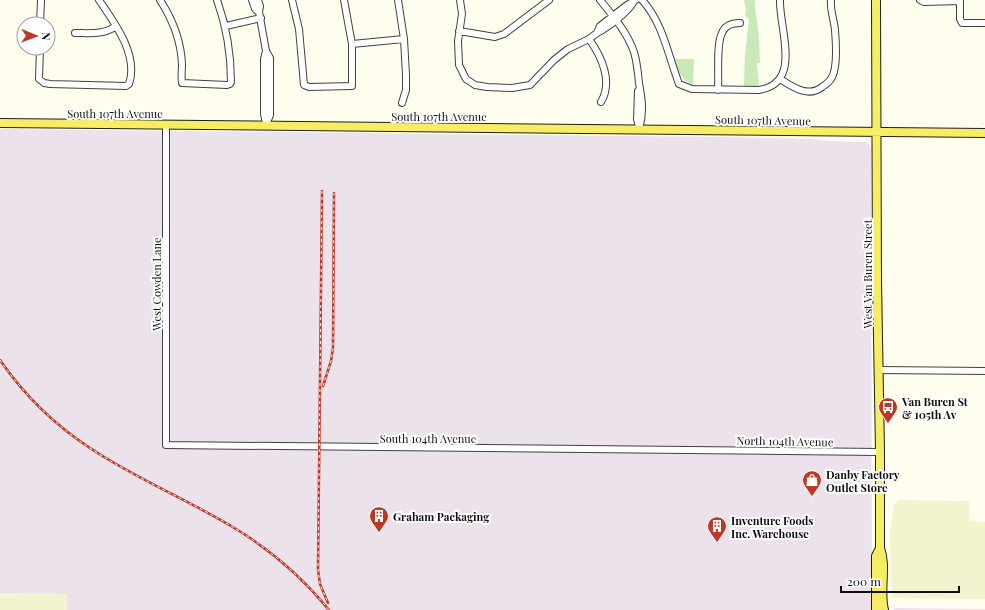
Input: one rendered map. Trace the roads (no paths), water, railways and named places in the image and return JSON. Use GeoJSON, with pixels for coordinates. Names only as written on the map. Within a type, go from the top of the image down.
{"type":"FeatureCollection","features":[{"type":"Feature","properties":{"kind":"main road","name":"West Van Buren Street"},"geometry":{"type":"LineString","coordinates":[[876,0],[880,548],[882,555],[882,599],[884,610]]}},
{"type":"Feature","properties":{"kind":"main road","name":"South 107th Avenue"},"geometry":{"type":"LineString","coordinates":[[0,123],[985,133]]}},
{"type":"Feature","properties":{"kind":"main road","name":"West Van Buren Street"},"geometry":{"type":"LineString","coordinates":[[876,610],[876,556],[880,548]]}},
{"type":"Feature","properties":{"kind":"main road"},"geometry":{"type":"LineString","coordinates":[[876,576],[878,580],[879,600],[884,610]]}},
{"type":"Feature","properties":{"kind":"street"},"geometry":{"type":"LineString","coordinates":[[40,16],[41,0]]}},
{"type":"Feature","properties":{"kind":"street"},"geometry":{"type":"LineString","coordinates":[[40,56],[39,79],[44,83],[126,86],[129,84],[131,68],[128,50],[116,26],[99,0]]}},
{"type":"Feature","properties":{"kind":"street"},"geometry":{"type":"LineString","coordinates":[[160,0],[172,20],[178,38],[182,65],[182,83],[230,84],[232,82],[231,62],[226,26],[217,0]]}},
{"type":"Feature","properties":{"kind":"street"},"geometry":{"type":"LineString","coordinates":[[252,0],[255,9],[260,15]]}},
{"type":"Feature","properties":{"kind":"street"},"geometry":{"type":"LineString","coordinates":[[258,0],[266,51],[270,58],[270,115],[266,125]]}},
{"type":"Feature","properties":{"kind":"street"},"geometry":{"type":"LineString","coordinates":[[292,0],[300,29],[304,85],[310,87],[347,87],[352,86],[352,44],[344,0]]}},
{"type":"Feature","properties":{"kind":"street"},"geometry":{"type":"LineString","coordinates":[[398,0],[404,39],[406,90],[402,103]]}},
{"type":"Feature","properties":{"kind":"street"},"geometry":{"type":"LineString","coordinates":[[460,0],[462,14],[459,31],[459,65],[466,79],[475,85],[512,88],[530,85],[568,48],[589,39],[596,33],[604,30],[627,5],[635,1]]}},
{"type":"Feature","properties":{"kind":"street"},"geometry":{"type":"LineString","coordinates":[[459,31],[495,37],[504,34],[549,0]]}},
{"type":"Feature","properties":{"kind":"street"},"geometry":{"type":"LineString","coordinates":[[600,0],[623,29],[633,50],[642,103],[642,118],[639,129]]}},
{"type":"Feature","properties":{"kind":"street"},"geometry":{"type":"LineString","coordinates":[[642,0],[648,6],[657,22],[667,45],[672,67],[679,84],[692,89],[718,90],[766,89],[780,79],[784,71],[785,62],[785,37],[780,0]]}},
{"type":"Feature","properties":{"kind":"street"},"geometry":{"type":"LineString","coordinates":[[780,79],[800,90],[807,92],[820,89],[831,79],[836,61],[835,31],[831,0]]}},
{"type":"Feature","properties":{"kind":"street"},"geometry":{"type":"LineString","coordinates":[[920,0],[924,2],[960,1],[960,19],[962,23],[985,23]]}},
{"type":"Feature","properties":{"kind":"street"},"geometry":{"type":"LineString","coordinates":[[226,26],[260,15]]}},
{"type":"Feature","properties":{"kind":"street"},"geometry":{"type":"LineString","coordinates":[[718,90],[719,46],[722,32],[729,25],[733,23],[740,23]]}},
{"type":"Feature","properties":{"kind":"street"},"geometry":{"type":"LineString","coordinates":[[75,33],[102,33],[110,31],[116,26]]}},
{"type":"Feature","properties":{"kind":"street"},"geometry":{"type":"LineString","coordinates":[[352,44],[404,39]]}},
{"type":"Feature","properties":{"kind":"street"},"geometry":{"type":"LineString","coordinates":[[589,39],[602,60],[605,70],[606,88],[605,95],[601,102]]}},
{"type":"Feature","properties":{"kind":"street"},"geometry":{"type":"LineString","coordinates":[[542,74],[549,78]]}},
{"type":"Feature","properties":{"kind":"street","name":"West Cowden Lane"},"geometry":{"type":"LineString","coordinates":[[166,124],[166,445]]}},
{"type":"Feature","properties":{"kind":"street"},"geometry":{"type":"LineString","coordinates":[[878,370],[985,372]]}},
{"type":"Feature","properties":{"kind":"street","name":"South 104th Avenue"},"geometry":{"type":"LineString","coordinates":[[166,445],[690,450]]}},
{"type":"Feature","properties":{"kind":"street","name":"North 104th Avenue"},"geometry":{"type":"LineString","coordinates":[[690,450],[880,452]]}},
{"type":"Feature","properties":{"kind":"railway"},"geometry":{"type":"LineString","coordinates":[[322,191],[318,570],[320,584],[328,603]]}},
{"type":"Feature","properties":{"kind":"railway"},"geometry":{"type":"LineString","coordinates":[[323,386],[331,361],[333,348],[334,193]]}},
{"type":"Feature","properties":{"kind":"railway"},"geometry":{"type":"LineString","coordinates":[[0,360],[30,397],[52,419],[77,439],[126,470],[200,508],[249,537],[298,576],[329,610]]}},
{"type":"Feature","properties":{"kind":"place","name":"Van Buren St & 105th Av"},"geometry":{"type":"Point","coordinates":[888,424]}},
{"type":"Feature","properties":{"kind":"place","name":"Danby Factory Outlet Store"},"geometry":{"type":"Point","coordinates":[812,497]}},
{"type":"Feature","properties":{"kind":"place","name":"Graham Packaging"},"geometry":{"type":"Point","coordinates":[379,533]}},
{"type":"Feature","properties":{"kind":"place","name":"Inventure Foods Inc. Warehouse"},"geometry":{"type":"Point","coordinates":[717,543]}}]}
